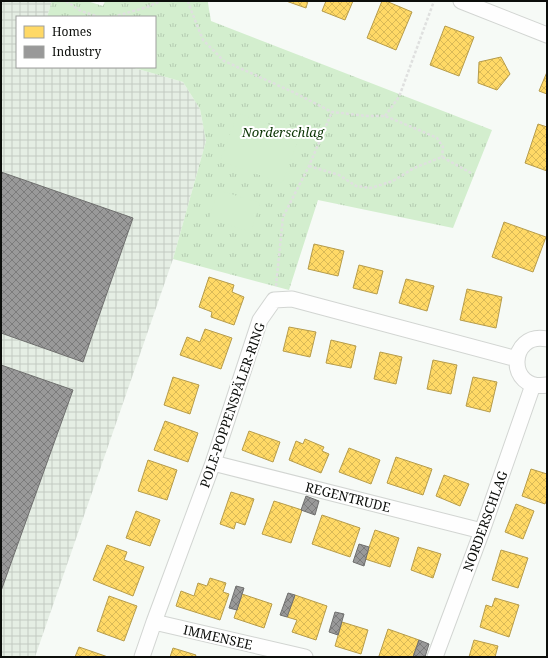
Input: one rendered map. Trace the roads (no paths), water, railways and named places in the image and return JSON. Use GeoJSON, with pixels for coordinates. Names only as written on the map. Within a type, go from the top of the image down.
{"type":"FeatureCollection","features":[{"type":"Feature","properties":{"kind":"street"},"geometry":{"type":"LineString","coordinates":[[461,1],[547,35]]}},
{"type":"Feature","properties":{"kind":"street","name":"POLE-POPPENSPÄLER-RING"},"geometry":{"type":"LineString","coordinates":[[142,657],[213,464],[260,320],[274,300],[292,299],[517,359]]}},
{"type":"Feature","properties":{"kind":"street"},"geometry":{"type":"LineString","coordinates":[[517,359],[519,352],[528,342],[535,339],[547,339]]}},
{"type":"Feature","properties":{"kind":"street","name":"NORDERSCHLAG"},"geometry":{"type":"LineString","coordinates":[[435,657],[482,531],[540,385],[526,381],[520,375],[517,367],[517,359]]}},
{"type":"Feature","properties":{"kind":"street","name":"REGENTRUDE"},"geometry":{"type":"LineString","coordinates":[[213,464],[482,531]]}},
{"type":"Feature","properties":{"kind":"street","name":"IMMENSEE"},"geometry":{"type":"LineString","coordinates":[[154,622],[305,657]]}},
{"type":"Feature","properties":{"kind":"park label","name":"Norderschlag"},"geometry":{"type":"Point","coordinates":[283,132]}}]}
